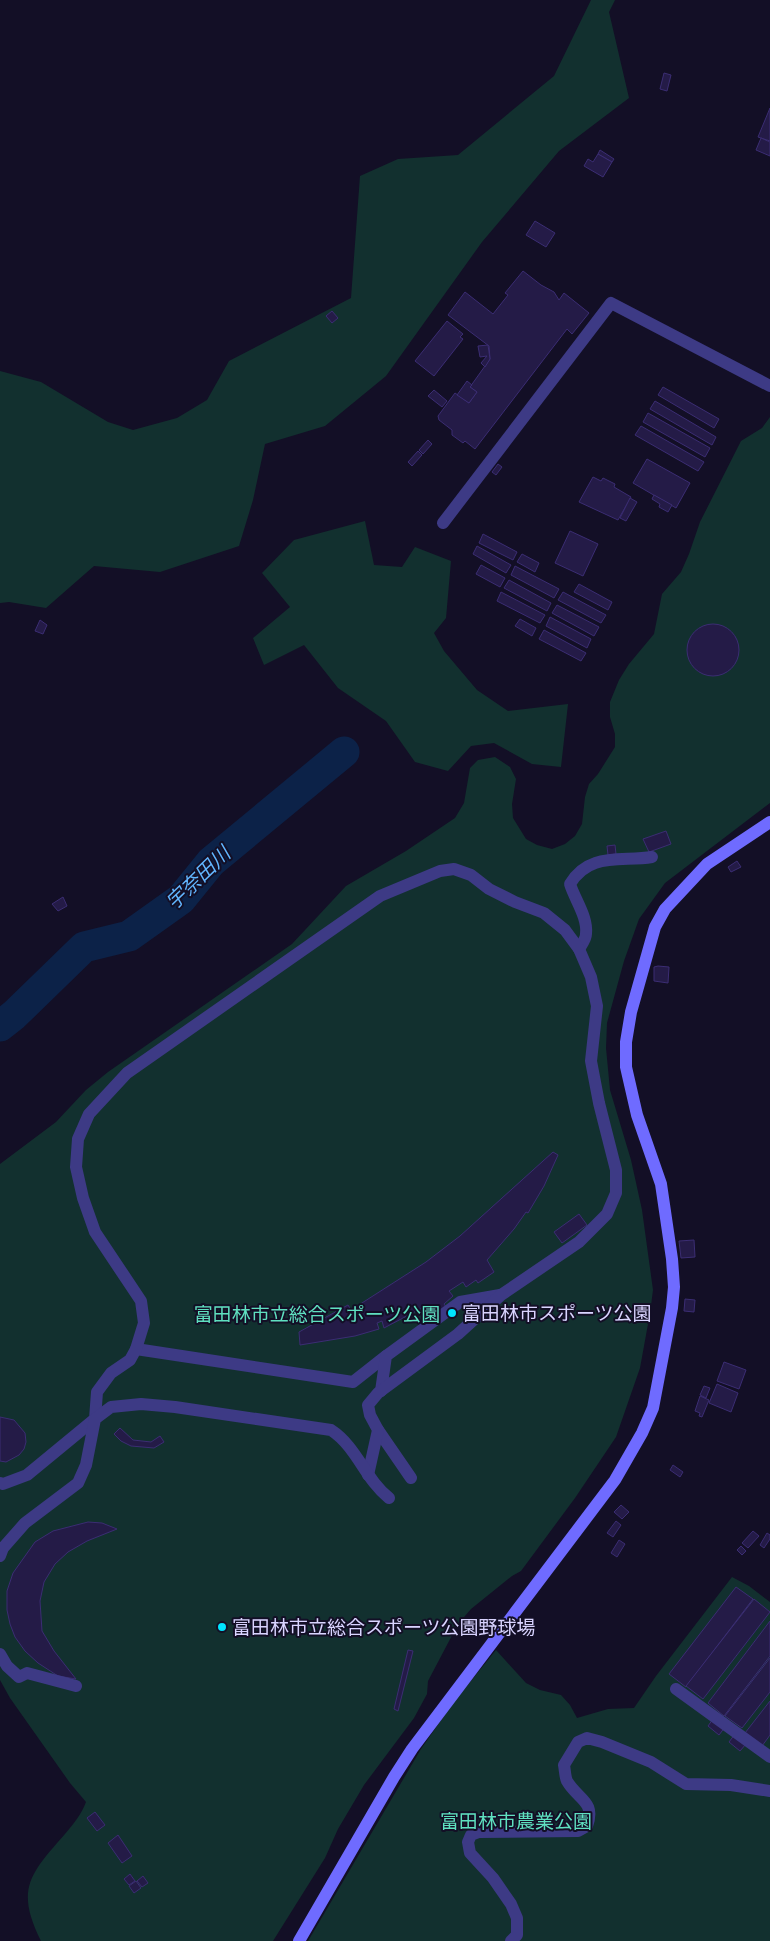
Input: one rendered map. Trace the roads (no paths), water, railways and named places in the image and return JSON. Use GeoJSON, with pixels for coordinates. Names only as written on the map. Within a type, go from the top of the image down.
{"type":"FeatureCollection","features":[{"type":"Feature","properties":{"kind":"street"},"geometry":{"type":"LineString","coordinates":[[442,523],[611,303],[770,386]]}},
{"type":"Feature","properties":{"kind":"street"},"geometry":{"type":"LineString","coordinates":[[299,1941],[412,1749],[615,1480],[629,1459],[646,1425],[653,1408],[672,1308],[674,1287],[661,1184],[636,1115],[626,1067],[626,1042],[631,1012],[655,927],[665,909],[707,864],[770,822]]}},
{"type":"Feature","properties":{"kind":"street"},"geometry":{"type":"LineString","coordinates":[[579,949],[586,935],[584,918],[574,898],[570,884],[576,875],[586,866],[599,861],[652,857]]}},
{"type":"Feature","properties":{"kind":"street"},"geometry":{"type":"LineString","coordinates":[[0,1556],[3,1548],[25,1523],[78,1483],[86,1465],[95,1419],[97,1392],[111,1373],[130,1360],[136,1349],[144,1323],[141,1300],[95,1232],[83,1198],[76,1167],[78,1139],[89,1114],[127,1073],[380,896],[440,871],[454,869],[471,875],[489,889],[515,902],[544,913],[565,930],[579,949],[592,977],[597,1006],[591,1061],[599,1103],[616,1170],[616,1193],[607,1214],[579,1242],[501,1294],[458,1334],[381,1391],[368,1405],[370,1415],[378,1430],[411,1478]]}},
{"type":"Feature","properties":{"kind":"street"},"geometry":{"type":"LineString","coordinates":[[136,1349],[353,1382],[460,1302],[501,1294]]}},
{"type":"Feature","properties":{"kind":"street"},"geometry":{"type":"LineString","coordinates":[[381,1391],[386,1356]]}},
{"type":"Feature","properties":{"kind":"street"},"geometry":{"type":"LineString","coordinates":[[0,1483],[3,1484],[26,1475],[111,1407],[141,1404],[175,1407],[331,1430],[343,1438],[378,1489],[389,1498]]}},
{"type":"Feature","properties":{"kind":"street"},"geometry":{"type":"LineString","coordinates":[[368,1475],[378,1430]]}},
{"type":"Feature","properties":{"kind":"street"},"geometry":{"type":"LineString","coordinates":[[0,1654],[7,1666],[19,1677],[27,1673],[76,1686]]}},
{"type":"Feature","properties":{"kind":"street"},"geometry":{"type":"LineString","coordinates":[[676,1689],[770,1757]]}},
{"type":"Feature","properties":{"kind":"street"},"geometry":{"type":"LineString","coordinates":[[512,1941],[517,1935],[517,1918],[511,1904],[493,1878],[470,1853],[468,1842],[471,1835],[479,1832],[578,1831],[587,1826],[591,1816],[588,1805],[567,1780],[564,1765],[578,1742],[587,1738],[602,1742],[651,1762],[686,1784],[731,1785],[770,1791]]}},
{"type":"Feature","properties":{"kind":"waterway","name":"宇奈田川"},"geometry":{"type":"LineString","coordinates":[[0,1026],[14,1015],[84,947],[129,936],[181,899],[211,862],[344,752]]}},
{"type":"Feature","properties":{"kind":"place","name":"富田林市スポーツ公園"},"geometry":{"type":"Point","coordinates":[452,1313]}},
{"type":"Feature","properties":{"kind":"place","name":"富田林市立総合スポーツ公園野球場"},"geometry":{"type":"Point","coordinates":[222,1627]}},
{"type":"Feature","properties":{"kind":"park label","name":"富田林市立総合スポーツ公園"},"geometry":{"type":"Point","coordinates":[317,1314]}},
{"type":"Feature","properties":{"kind":"park label","name":"富田林市農業公園"},"geometry":{"type":"Point","coordinates":[516,1821]}}]}
